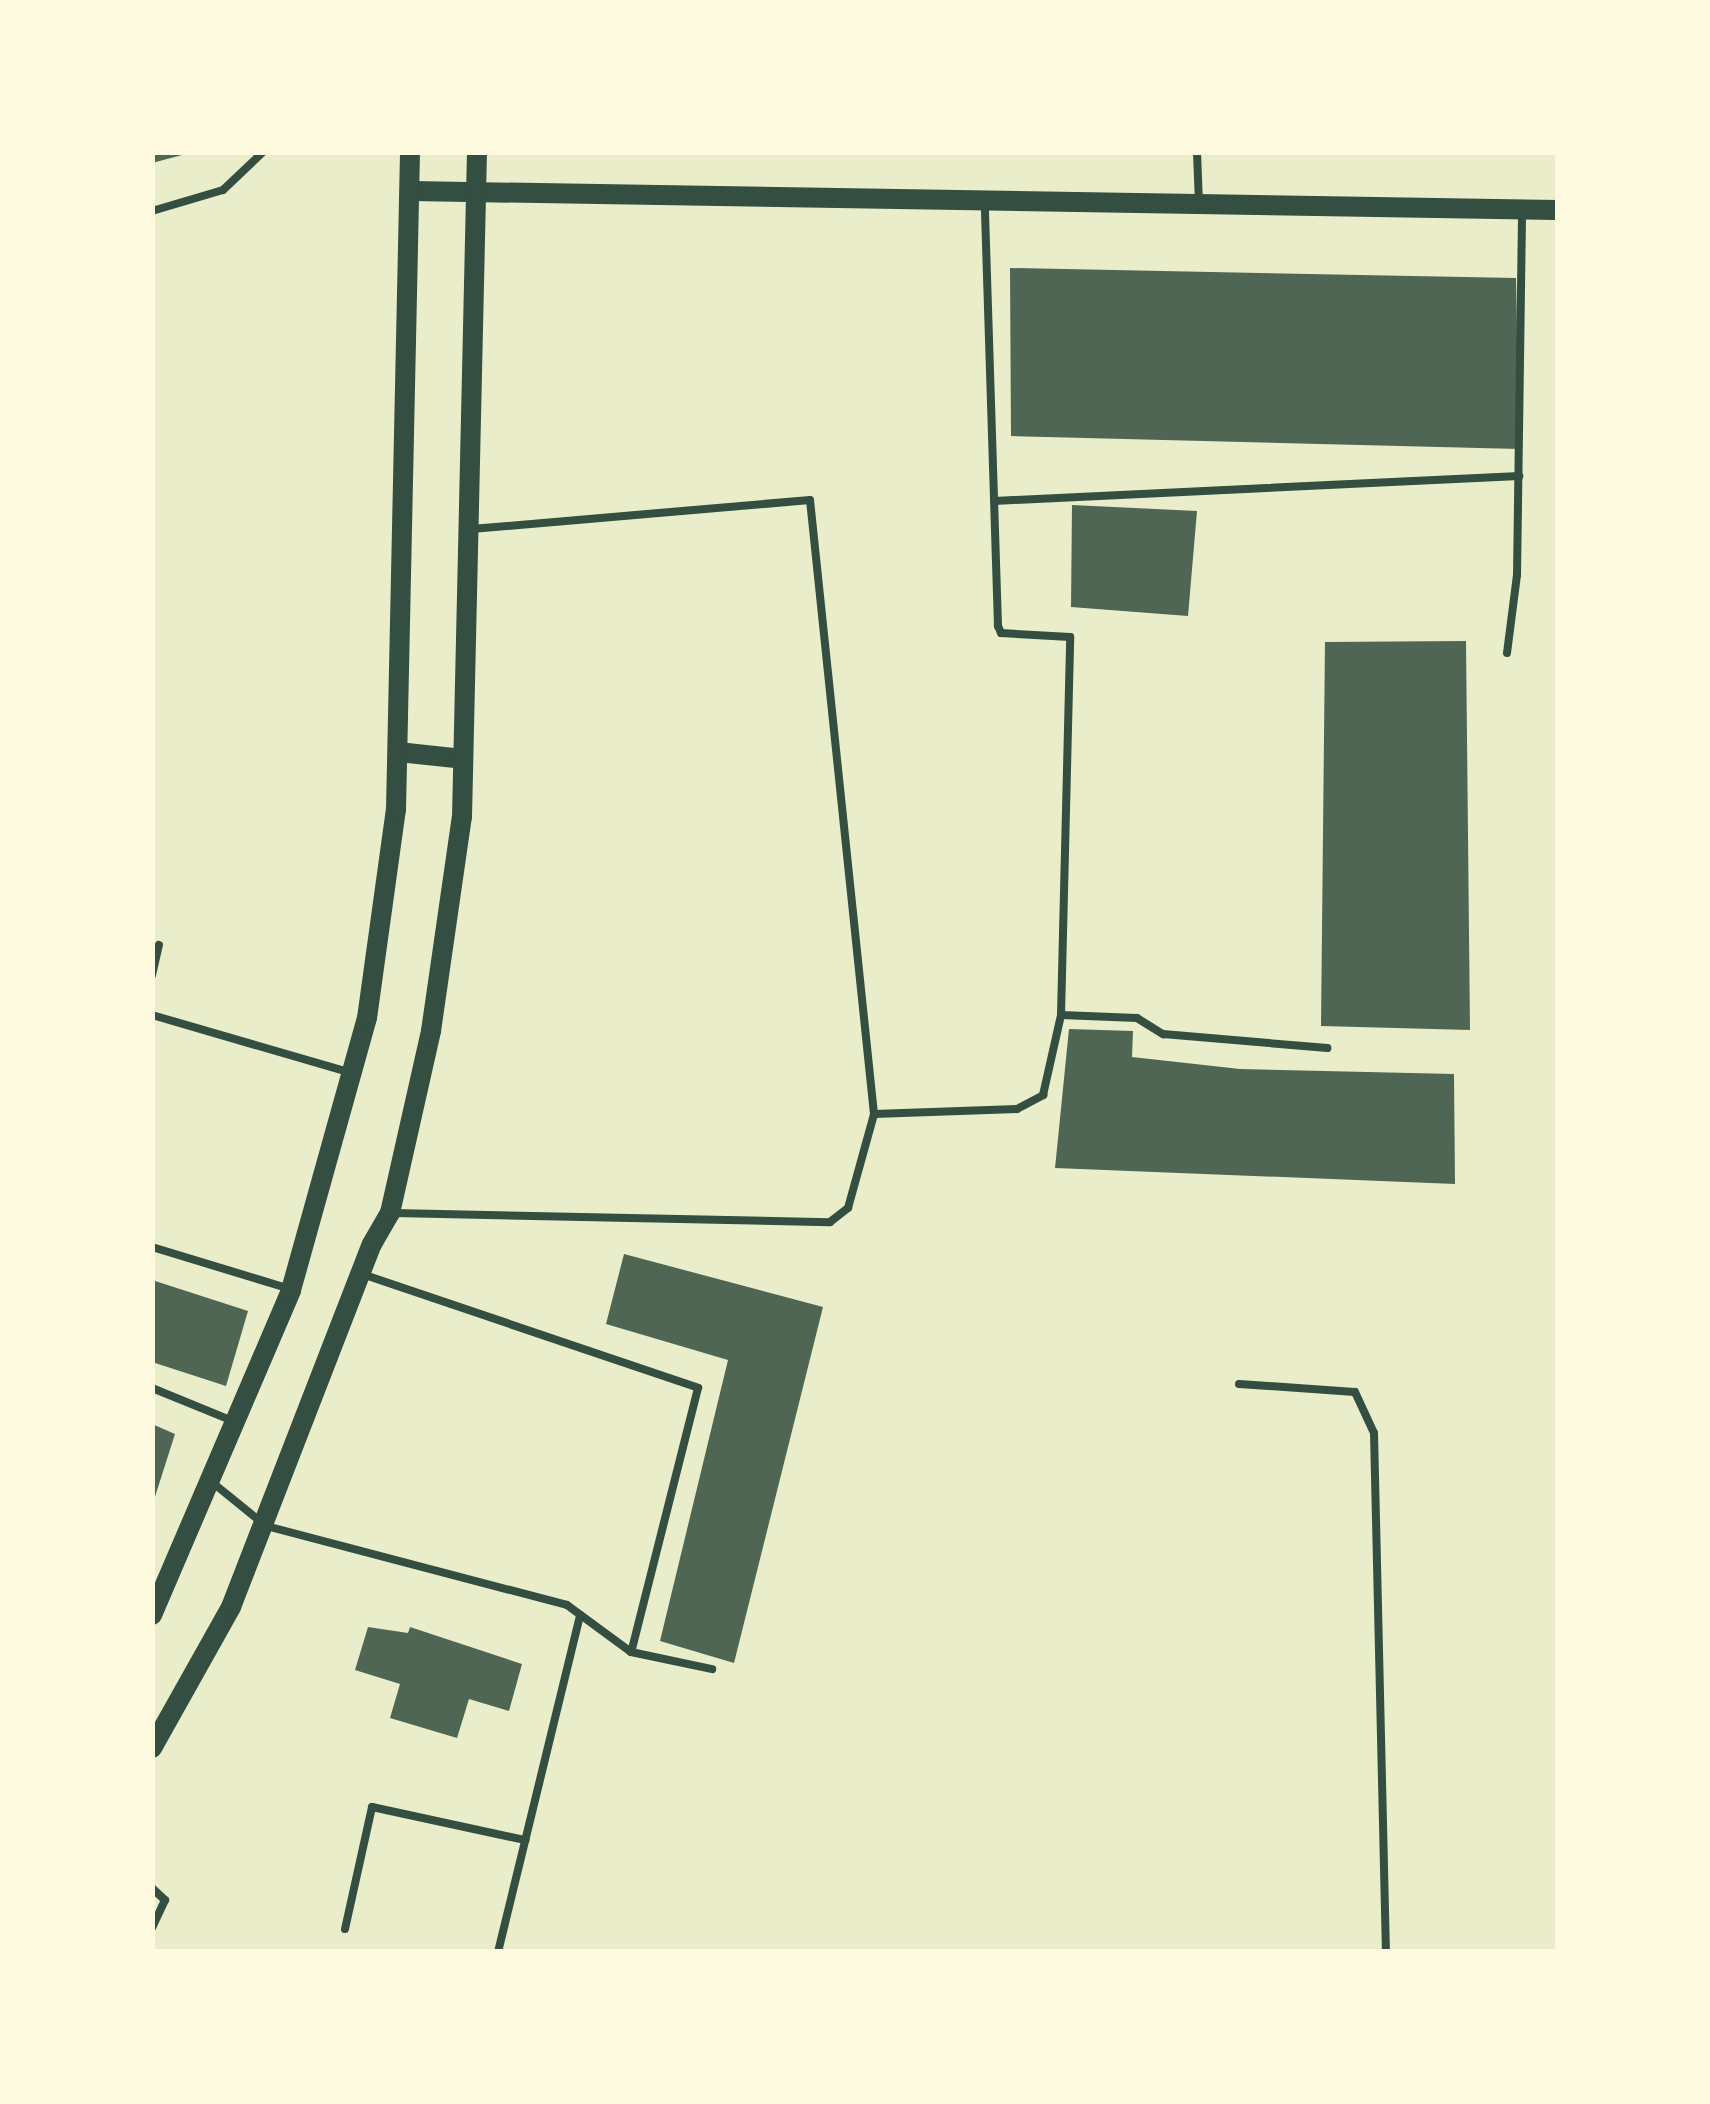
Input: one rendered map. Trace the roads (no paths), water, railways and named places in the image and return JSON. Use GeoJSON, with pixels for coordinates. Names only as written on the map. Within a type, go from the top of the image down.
{"type":"FeatureCollection","features":[{"type":"Feature","properties":{"kind":"main road"},"geometry":{"type":"LineString","coordinates":[[152,1615],[213,1483],[291,1290],[353,1073],[375,962],[398,752],[410,152]]}},
{"type":"Feature","properties":{"kind":"main road"},"geometry":{"type":"LineString","coordinates":[[152,1748],[231,1607],[362,1274],[390,1213],[431,1031],[462,816],[472,528],[477,152]]}},
{"type":"Feature","properties":{"kind":"main road"},"geometry":{"type":"LineString","coordinates":[[411,190],[1558,210]]}},
{"type":"Feature","properties":{"kind":"main road"},"geometry":{"type":"LineString","coordinates":[[398,752],[463,758]]}},
{"type":"Feature","properties":{"kind":"lane"},"geometry":{"type":"LineString","coordinates":[[152,210],[223,190],[262,152]]}},
{"type":"Feature","properties":{"kind":"lane"},"geometry":{"type":"LineString","coordinates":[[1197,152],[1198,204]]}},
{"type":"Feature","properties":{"kind":"lane"},"geometry":{"type":"LineString","coordinates":[[874,1114],[1017,1109],[1044,1094],[1062,1015],[1070,637],[999,630],[985,200]]}},
{"type":"Feature","properties":{"kind":"lane"},"geometry":{"type":"LineString","coordinates":[[1507,654],[1516,624],[1522,210]]}},
{"type":"Feature","properties":{"kind":"lane"},"geometry":{"type":"LineString","coordinates":[[994,502],[1520,476]]}},
{"type":"Feature","properties":{"kind":"lane"},"geometry":{"type":"LineString","coordinates":[[390,1213],[830,1222],[848,1208],[874,1114],[810,500],[472,528]]}},
{"type":"Feature","properties":{"kind":"lane"},"geometry":{"type":"LineString","coordinates":[[152,975],[159,944]]}},
{"type":"Feature","properties":{"kind":"lane"},"geometry":{"type":"LineString","coordinates":[[152,1015],[353,1073]]}},
{"type":"Feature","properties":{"kind":"lane"},"geometry":{"type":"LineString","coordinates":[[1062,1015],[1138,1018],[1163,1034],[1327,1048]]}},
{"type":"Feature","properties":{"kind":"lane"},"geometry":{"type":"LineString","coordinates":[[152,1247],[291,1290]]}},
{"type":"Feature","properties":{"kind":"lane"},"geometry":{"type":"LineString","coordinates":[[362,1274],[698,1388],[630,1652]]}},
{"type":"Feature","properties":{"kind":"lane"},"geometry":{"type":"LineString","coordinates":[[1240,1384],[1355,1392],[1374,1433],[1386,1952]]}},
{"type":"Feature","properties":{"kind":"lane"},"geometry":{"type":"LineString","coordinates":[[152,1388],[237,1422]]}},
{"type":"Feature","properties":{"kind":"lane"},"geometry":{"type":"LineString","coordinates":[[213,1483],[266,1526],[567,1605],[630,1652],[712,1670]]}},
{"type":"Feature","properties":{"kind":"lane"},"geometry":{"type":"LineString","coordinates":[[498,1952],[580,1615]]}},
{"type":"Feature","properties":{"kind":"lane"},"geometry":{"type":"LineString","coordinates":[[346,1929],[372,1807],[525,1840]]}},
{"type":"Feature","properties":{"kind":"lane"},"geometry":{"type":"LineString","coordinates":[[152,1888],[165,1900],[152,1928]]}}]}
